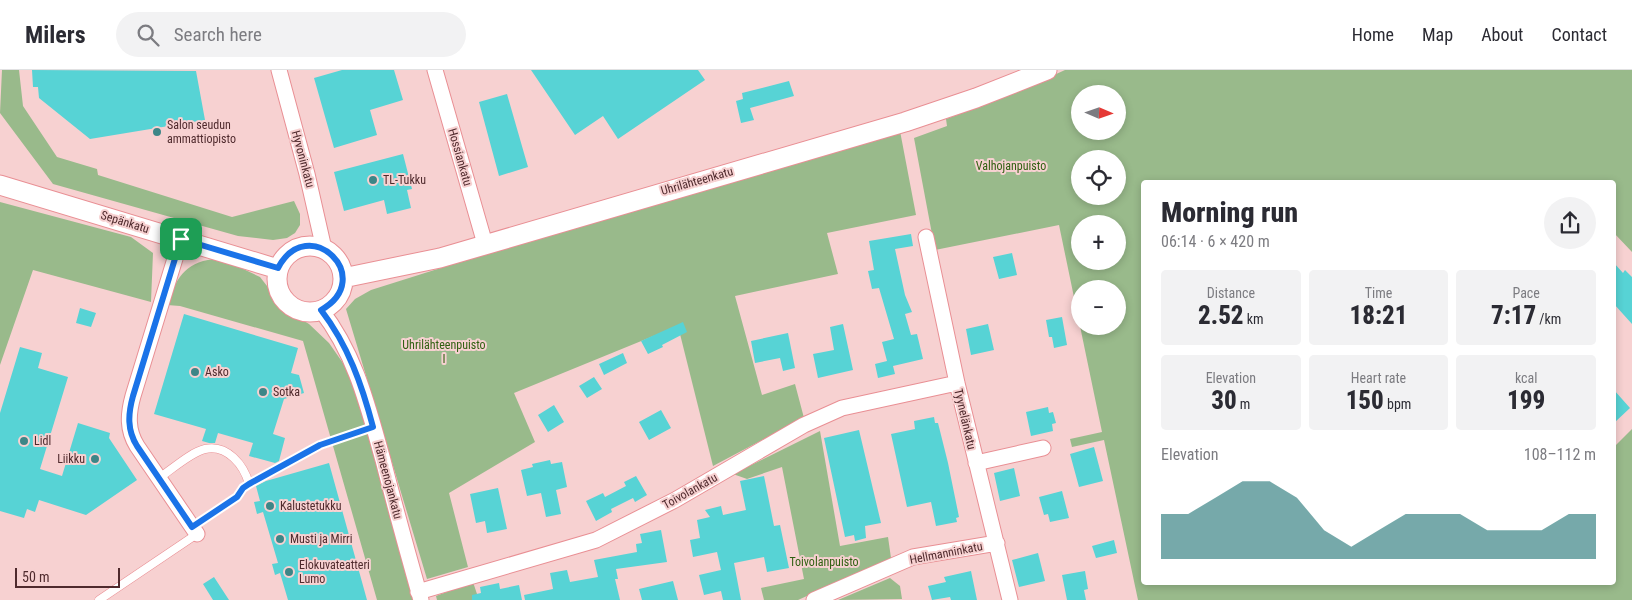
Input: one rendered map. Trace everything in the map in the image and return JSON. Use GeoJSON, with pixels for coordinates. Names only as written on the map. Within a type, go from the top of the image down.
{"type":"FeatureCollection","features":[{"type":"Feature","properties":{"kind":"street","name":"Hyvoninkatu"},"geometry":{"type":"LineString","coordinates":[[279,70],[307,174],[324,249]]}},
{"type":"Feature","properties":{"kind":"street","name":"Hossiankatu"},"geometry":{"type":"LineString","coordinates":[[435,70],[485,244]]}},
{"type":"Feature","properties":{"kind":"street","name":"Uhrilähteenkatu"},"geometry":{"type":"LineString","coordinates":[[343,278],[440,258],[905,122],[976,98],[1047,70]]}},
{"type":"Feature","properties":{"kind":"street","name":"Sepänkatu"},"geometry":{"type":"LineString","coordinates":[[0,184],[278,268]]}},
{"type":"Feature","properties":{"kind":"street","name":"Tyynelänkatu"},"geometry":{"type":"LineString","coordinates":[[926,236],[957,383],[1010,600]]}},
{"type":"Feature","properties":{"kind":"street"},"geometry":{"type":"LineString","coordinates":[[181,239],[129,409],[129,423],[132,437],[195,530]]}},
{"type":"Feature","properties":{"kind":"street"},"geometry":{"type":"LineString","coordinates":[[314,246],[324,249],[338,261],[343,278],[342,288],[331,305],[311,312],[300,311],[283,299],[276,279],[278,268],[283,258],[297,248],[314,246]]}},
{"type":"Feature","properties":{"kind":"street","name":"Hämeenojankatu"},"geometry":{"type":"LineString","coordinates":[[321,310],[336,329],[353,362],[420,596]]}},
{"type":"Feature","properties":{"kind":"street","name":"Toivolankatu"},"geometry":{"type":"LineString","coordinates":[[420,596],[596,540],[675,500],[804,425],[842,408],[957,383]]}},
{"type":"Feature","properties":{"kind":"street"},"geometry":{"type":"LineString","coordinates":[[976,463],[1043,448]]}},
{"type":"Feature","properties":{"kind":"street","name":"Hellmanninkatu"},"geometry":{"type":"LineString","coordinates":[[814,600],[913,557],[997,543]]}},
{"type":"Feature","properties":{"kind":"lane"},"geometry":{"type":"LineString","coordinates":[[99,600],[195,530],[237,497],[243,488],[249,484],[320,445],[373,427]]}},
{"type":"Feature","properties":{"kind":"lane"},"geometry":{"type":"LineString","coordinates":[[159,478],[200,451],[217,449],[229,454],[239,463],[249,484]]}},
{"type":"Feature","properties":{"kind":"green space"},"geometry":{"type":"Polygon","coordinates":[[[2,70],[19,70],[23,106],[57,157],[97,169],[98,175],[232,217],[294,201],[300,214],[300,225],[295,233],[287,238],[273,240],[238,236],[53,184],[0,113],[2,70]]]}},
{"type":"Feature","properties":{"kind":"green space","name":"Valhojanpuisto"},"geometry":{"type":"Polygon","coordinates":[[[1065,70],[1632,70],[1632,252],[1616,235],[1616,180],[1141,180],[1141,585],[1616,585],[1616,445],[1632,429],[1632,600],[1138,600],[1104,440],[1072,447],[1070,439],[1102,432],[1082,335],[1126,335],[1126,280],[1071,280],[1071,283],[1059,225],[935,250],[914,138],[947,126],[946,119],[1010,95],[1065,70]]]}},
{"type":"Feature","properties":{"kind":"green space","name":"Uhrilähteenpuisto I"},"geometry":{"type":"Polygon","coordinates":[[[900,131],[916,215],[827,233],[838,274],[735,296],[762,395],[795,384],[804,418],[713,466],[678,326],[514,393],[535,442],[449,493],[468,567],[427,579],[346,309],[355,299],[371,290],[520,243],[900,131]]]}},
{"type":"Feature","properties":{"kind":"green space"},"geometry":{"type":"Polygon","coordinates":[[[0,202],[131,237],[153,253],[151,302],[33,270],[0,365],[0,202]]]}},
{"type":"Feature","properties":{"kind":"green space"},"geometry":{"type":"Polygon","coordinates":[[[213,259],[239,267],[260,277],[285,309],[309,324],[329,343],[352,376],[416,600],[377,600],[303,341],[180,306],[167,305],[174,287],[188,268],[203,261],[213,259]]]}},
{"type":"Feature","properties":{"kind":"green space","name":"Toivolanpuisto"},"geometry":{"type":"Polygon","coordinates":[[[820,431],[840,546],[888,537],[891,558],[798,600],[764,600],[761,588],[804,579],[782,467],[747,479],[733,474],[820,431]]]}},
{"type":"Feature","properties":{"kind":"green space"},"geometry":{"type":"Polygon","coordinates":[[[890,578],[900,586],[902,599],[838,600],[890,578]]]}},
{"type":"Feature","properties":{"kind":"green space"},"geometry":{"type":"Polygon","coordinates":[[[473,582],[479,600],[437,600],[436,596],[473,582]]]}},
{"type":"Feature","properties":{"kind":"building"},"geometry":{"type":"Polygon","coordinates":[[[32,70],[196,71],[205,120],[90,139],[39,98],[38,87],[33,87],[32,70]]]}},
{"type":"Feature","properties":{"kind":"building"},"geometry":{"type":"Polygon","coordinates":[[[342,70],[394,70],[403,100],[370,110],[377,135],[334,148],[314,78],[342,70]]]}},
{"type":"Feature","properties":{"kind":"building"},"geometry":{"type":"Polygon","coordinates":[[[531,70],[698,70],[705,80],[618,139],[603,116],[575,135],[531,70]]]}},
{"type":"Feature","properties":{"kind":"building"},"geometry":{"type":"Polygon","coordinates":[[[789,81],[794,96],[750,108],[754,120],[741,123],[736,101],[743,99],[742,93],[789,81]]]}},
{"type":"Feature","properties":{"kind":"building"},"geometry":{"type":"Polygon","coordinates":[[[507,94],[528,167],[499,176],[479,102],[507,94]]]}},
{"type":"Feature","properties":{"kind":"building","name":"TL-Tukku"},"geometry":{"type":"Polygon","coordinates":[[[403,154],[412,189],[407,190],[411,208],[387,214],[384,200],[344,211],[334,172],[403,154]]]}},
{"type":"Feature","properties":{"kind":"building"},"geometry":{"type":"Polygon","coordinates":[[[911,234],[913,246],[895,249],[905,295],[912,312],[905,314],[911,335],[917,334],[923,359],[893,366],[895,374],[878,378],[875,364],[887,361],[882,342],[894,339],[879,288],[872,289],[868,271],[874,270],[869,241],[911,234]]]}},
{"type":"Feature","properties":{"kind":"building"},"geometry":{"type":"Polygon","coordinates":[[[1012,253],[1017,275],[999,279],[993,257],[1012,253]]]}},
{"type":"Feature","properties":{"kind":"building"},"geometry":{"type":"Polygon","coordinates":[[[1616,265],[1623,273],[1625,270],[1632,277],[1632,324],[1616,306],[1616,265]]]}},
{"type":"Feature","properties":{"kind":"building"},"geometry":{"type":"Polygon","coordinates":[[[80,308],[96,313],[91,327],[76,323],[80,308]]]}},
{"type":"Feature","properties":{"kind":"building"},"geometry":{"type":"Polygon","coordinates":[[[184,314],[298,348],[291,373],[299,375],[304,393],[284,399],[273,434],[285,438],[279,461],[275,463],[249,456],[253,443],[218,433],[215,443],[202,441],[206,429],[154,414],[184,314]]]}},
{"type":"Feature","properties":{"kind":"building"},"geometry":{"type":"Polygon","coordinates":[[[1062,317],[1067,345],[1054,348],[1052,337],[1049,337],[1046,320],[1062,317]]]}},
{"type":"Feature","properties":{"kind":"building"},"geometry":{"type":"Polygon","coordinates":[[[683,322],[687,332],[648,354],[641,341],[683,322]]]}},
{"type":"Feature","properties":{"kind":"building"},"geometry":{"type":"Polygon","coordinates":[[[843,324],[853,370],[818,378],[813,354],[834,350],[830,327],[843,324]]]}},
{"type":"Feature","properties":{"kind":"building"},"geometry":{"type":"Polygon","coordinates":[[[988,324],[994,350],[971,355],[966,329],[988,324]]]}},
{"type":"Feature","properties":{"kind":"building"},"geometry":{"type":"Polygon","coordinates":[[[788,333],[795,368],[783,371],[780,358],[755,363],[751,341],[788,333]]]}},
{"type":"Feature","properties":{"kind":"building","name":"Lidl"},"geometry":{"type":"Polygon","coordinates":[[[20,347],[42,353],[38,368],[68,377],[40,469],[62,476],[78,423],[110,433],[109,438],[137,480],[86,515],[39,500],[35,512],[27,509],[24,518],[0,511],[0,413],[20,347]]]}},
{"type":"Feature","properties":{"kind":"building"},"geometry":{"type":"Polygon","coordinates":[[[623,353],[627,363],[604,375],[599,364],[623,353]]]}},
{"type":"Feature","properties":{"kind":"building"},"geometry":{"type":"Polygon","coordinates":[[[594,377],[602,389],[587,398],[579,386],[594,377]]]}},
{"type":"Feature","properties":{"kind":"building"},"geometry":{"type":"Polygon","coordinates":[[[1616,392],[1630,408],[1616,421],[1616,392]]]}},
{"type":"Feature","properties":{"kind":"building"},"geometry":{"type":"Polygon","coordinates":[[[554,405],[564,422],[548,432],[538,415],[554,405]]]}},
{"type":"Feature","properties":{"kind":"building"},"geometry":{"type":"Polygon","coordinates":[[[1048,407],[1049,413],[1053,412],[1056,423],[1052,424],[1053,431],[1031,436],[1026,412],[1048,407]]]}},
{"type":"Feature","properties":{"kind":"building"},"geometry":{"type":"Polygon","coordinates":[[[661,410],[671,428],[649,440],[639,422],[661,410]]]}},
{"type":"Feature","properties":{"kind":"building"},"geometry":{"type":"Polygon","coordinates":[[[934,417],[935,423],[938,423],[948,463],[959,517],[956,518],[957,522],[936,526],[931,502],[907,507],[891,434],[915,429],[914,421],[934,417]]]}},
{"type":"Feature","properties":{"kind":"building"},"geometry":{"type":"Polygon","coordinates":[[[859,430],[881,523],[865,526],[866,538],[855,541],[854,535],[845,537],[824,438],[859,430]]]}},
{"type":"Feature","properties":{"kind":"building"},"geometry":{"type":"Polygon","coordinates":[[[1094,447],[1103,481],[1079,487],[1070,454],[1094,447]]]}},
{"type":"Feature","properties":{"kind":"building"},"geometry":{"type":"Polygon","coordinates":[[[550,460],[551,464],[562,462],[567,487],[556,490],[561,514],[546,517],[541,493],[527,496],[521,470],[533,467],[532,464],[550,460]]]}},
{"type":"Feature","properties":{"kind":"building"},"geometry":{"type":"Polygon","coordinates":[[[329,463],[367,600],[288,600],[280,573],[275,575],[272,564],[278,563],[263,512],[257,514],[254,502],[260,501],[256,486],[266,481],[329,463]]]}},
{"type":"Feature","properties":{"kind":"building"},"geometry":{"type":"Polygon","coordinates":[[[1014,468],[1020,496],[1000,501],[994,473],[1014,468]]]}},
{"type":"Feature","properties":{"kind":"building"},"geometry":{"type":"Polygon","coordinates":[[[636,476],[647,495],[635,502],[633,498],[611,509],[612,512],[596,521],[586,501],[603,493],[605,497],[626,486],[624,482],[636,476]]]}},
{"type":"Feature","properties":{"kind":"building"},"geometry":{"type":"Polygon","coordinates":[[[764,476],[774,526],[780,525],[789,568],[767,572],[764,557],[734,563],[741,600],[723,600],[721,591],[704,595],[699,575],[721,570],[717,552],[693,557],[690,540],[700,538],[697,520],[710,517],[705,510],[721,506],[723,515],[746,510],[740,481],[764,476]]]}},
{"type":"Feature","properties":{"kind":"building"},"geometry":{"type":"Polygon","coordinates":[[[498,488],[507,529],[487,533],[485,521],[476,523],[470,494],[498,488]]]}},
{"type":"Feature","properties":{"kind":"building"},"geometry":{"type":"Polygon","coordinates":[[[1062,491],[1069,518],[1050,522],[1048,514],[1044,515],[1039,497],[1062,491]]]}},
{"type":"Feature","properties":{"kind":"building"},"geometry":{"type":"Polygon","coordinates":[[[661,530],[667,562],[616,569],[618,579],[615,579],[620,600],[525,600],[524,595],[553,589],[550,573],[567,570],[570,582],[598,577],[594,560],[637,552],[636,544],[642,543],[640,534],[661,530]]]}},
{"type":"Feature","properties":{"kind":"building"},"geometry":{"type":"Polygon","coordinates":[[[1114,540],[1117,553],[1096,558],[1092,546],[1114,540]]]}},
{"type":"Feature","properties":{"kind":"building"},"geometry":{"type":"Polygon","coordinates":[[[1038,553],[1045,581],[1019,587],[1012,560],[1038,553]]]}},
{"type":"Feature","properties":{"kind":"building"},"geometry":{"type":"Polygon","coordinates":[[[971,571],[977,600],[951,600],[950,597],[932,600],[928,586],[946,582],[944,577],[971,571]]]}},
{"type":"Feature","properties":{"kind":"building"},"geometry":{"type":"Polygon","coordinates":[[[1085,571],[1088,589],[1084,590],[1086,600],[1067,600],[1062,575],[1085,571]]]}},
{"type":"Feature","properties":{"kind":"building"},"geometry":{"type":"Polygon","coordinates":[[[214,577],[229,600],[213,600],[203,584],[214,577]]]}},
{"type":"Feature","properties":{"kind":"building"},"geometry":{"type":"Polygon","coordinates":[[[673,581],[678,600],[642,600],[639,589],[673,581]]]}},
{"type":"Feature","properties":{"kind":"building"},"geometry":{"type":"Polygon","coordinates":[[[499,583],[500,589],[519,585],[522,600],[472,600],[472,595],[481,593],[480,587],[499,583]]]}},
{"type":"Feature","properties":{"kind":"place","name":"Salon seudun ammattiopisto"},"geometry":{"type":"Point","coordinates":[157,132]}},
{"type":"Feature","properties":{"kind":"place","name":"TL-Tukku"},"geometry":{"type":"Point","coordinates":[373,180]}},
{"type":"Feature","properties":{"kind":"place","name":"Asko"},"geometry":{"type":"Point","coordinates":[195,372]}},
{"type":"Feature","properties":{"kind":"place","name":"Sotka"},"geometry":{"type":"Point","coordinates":[263,392]}},
{"type":"Feature","properties":{"kind":"place","name":"Lidl"},"geometry":{"type":"Point","coordinates":[24,441]}},
{"type":"Feature","properties":{"kind":"place","name":"Liikku"},"geometry":{"type":"Point","coordinates":[95,459]}},
{"type":"Feature","properties":{"kind":"place","name":"Kalustetukku"},"geometry":{"type":"Point","coordinates":[270,506]}},
{"type":"Feature","properties":{"kind":"place","name":"Musti ja Mirri"},"geometry":{"type":"Point","coordinates":[280,539]}},
{"type":"Feature","properties":{"kind":"place","name":"Elokuvateatteri Lumo"},"geometry":{"type":"Point","coordinates":[289,572]}},
{"type":"Feature","properties":{"kind":"route"},"geometry":{"type":"LineString","coordinates":[[181,239],[278,268],[283,258],[302,246],[314,246],[332,254],[342,269],[342,288],[331,305],[321,310],[336,329],[353,362],[366,399],[373,427],[320,445],[249,484],[243,488],[237,497],[192,527],[137,446],[132,437],[129,423],[129,409],[181,239]]}}]}
